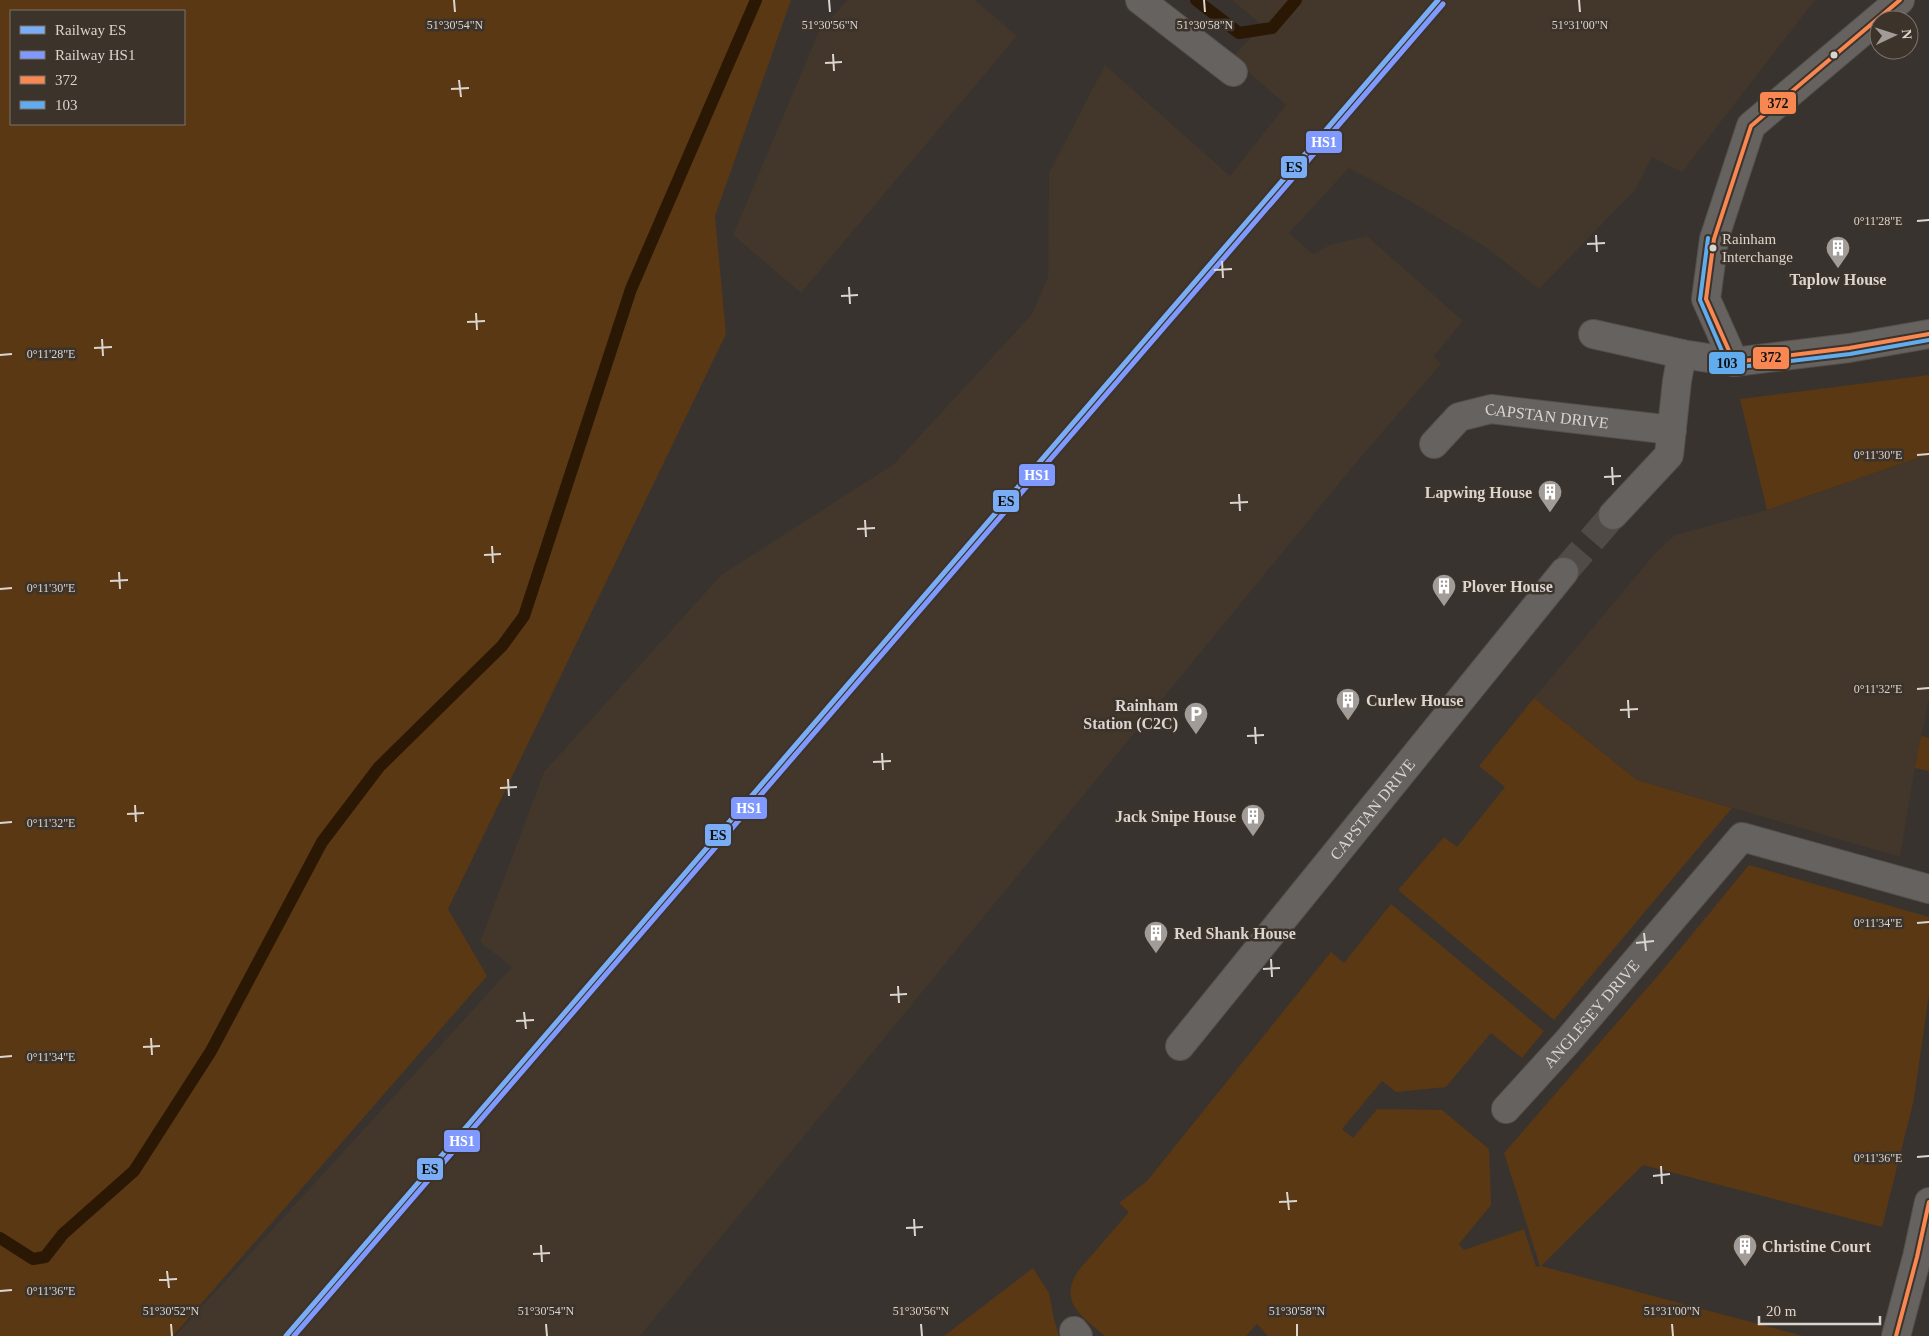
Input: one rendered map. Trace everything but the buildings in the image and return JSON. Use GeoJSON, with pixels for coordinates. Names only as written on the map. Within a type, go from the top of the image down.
{"type":"FeatureCollection","features":[{"type":"Feature","properties":{"kind":"street"},"geometry":{"type":"LineString","coordinates":[[1140,0],[1233,72]]}},
{"type":"Feature","properties":{"kind":"street"},"geometry":{"type":"LineString","coordinates":[[1734,362],[1706,299],[1714,239],[1751,126],[1900,0]]}},
{"type":"Feature","properties":{"kind":"street"},"geometry":{"type":"LineString","coordinates":[[1593,334],[1682,354],[1734,362],[1849,348],[1929,334]]}},
{"type":"Feature","properties":{"kind":"street"},"geometry":{"type":"LineString","coordinates":[[1613,515],[1669,455],[1677,381],[1682,354]]}},
{"type":"Feature","properties":{"kind":"street","name":"CAPSTAN DRIVE"},"geometry":{"type":"LineString","coordinates":[[1434,444],[1459,417],[1490,409],[1672,430]]}},
{"type":"Feature","properties":{"kind":"street","name":"CAPSTAN DRIVE"},"geometry":{"type":"LineString","coordinates":[[1180,1046],[1564,572]]}},
{"type":"Feature","properties":{"kind":"street","name":"ANGLESEY DRIVE"},"geometry":{"type":"LineString","coordinates":[[1506,1110],[1567,1042],[1742,837],[1929,889]]}},
{"type":"Feature","properties":{"kind":"street"},"geometry":{"type":"LineString","coordinates":[[1896,1336],[1929,1202]]}},
{"type":"Feature","properties":{"kind":"shaded area"},"geometry":{"type":"Polygon","coordinates":[[[0,0],[791,0],[715,216],[726,334],[448,909],[487,976],[173,1336],[0,1336],[0,0]]]}},
{"type":"Feature","properties":{"kind":"shaded area"},"geometry":{"type":"Polygon","coordinates":[[[848,0],[975,0],[1017,36],[801,293],[733,235],[820,29],[848,0]]]}},
{"type":"Feature","properties":{"kind":"shaded area"},"geometry":{"type":"Polygon","coordinates":[[[1232,0],[1815,0],[1682,172],[1652,157],[1635,190],[1539,289],[1487,248],[1410,201],[1349,168],[1289,233],[1313,254],[1330,245],[1367,236],[1463,321],[1434,356],[1441,364],[1355,464],[640,1336],[175,1336],[512,967],[480,942],[544,772],[721,575],[894,464],[1032,314],[1048,277],[1049,173],[1105,65],[1230,176],[1286,105],[1232,58],[1262,25],[1232,0]]]}},
{"type":"Feature","properties":{"kind":"shaded area"},"geometry":{"type":"Polygon","coordinates":[[[1929,375],[1929,454],[1767,510],[1740,399],[1929,375]]]}},
{"type":"Feature","properties":{"kind":"shaded area"},"geometry":{"type":"Polygon","coordinates":[[[1929,454],[1929,699],[1900,857],[1637,780],[1534,698],[1656,552],[1675,535],[1767,510],[1929,454]]]}},
{"type":"Feature","properties":{"kind":"shaded area"},"geometry":{"type":"Polygon","coordinates":[[[1534,698],[1637,780],[1732,808],[1554,1020],[1398,890],[1444,837],[1457,847],[1505,787],[1479,766],[1534,698]]]}},
{"type":"Feature","properties":{"kind":"shaded area"},"geometry":{"type":"Polygon","coordinates":[[[1921,736],[1929,738],[1929,771],[1915,768],[1921,736]]]}},
{"type":"Feature","properties":{"kind":"shaded area"},"geometry":{"type":"Polygon","coordinates":[[[1749,865],[1929,917],[1929,994],[1914,1099],[1882,1227],[1643,1165],[1541,1266],[1803,1336],[1268,1336],[1257,1324],[1246,1336],[1105,1336],[1075,1308],[1071,1292],[1072,1282],[1078,1271],[1129,1212],[1119,1203],[1147,1181],[1331,952],[1344,963],[1391,904],[1544,1031],[1522,1058],[1491,1033],[1446,1087],[1396,1092],[1382,1081],[1342,1129],[1353,1138],[1377,1109],[1442,1110],[1489,1149],[1491,1205],[1459,1244],[1464,1250],[1524,1229],[1536,1267],[1540,1266],[1504,1153],[1661,972],[1749,865]]]}},
{"type":"Feature","properties":{"kind":"shaded area"},"geometry":{"type":"Polygon","coordinates":[[[1033,1268],[1049,1293],[1059,1336],[944,1336],[1033,1268]]]}},
{"type":"Feature","properties":{"kind":"waterway"},"geometry":{"type":"LineString","coordinates":[[0,1238],[33,1259],[45,1257],[63,1234],[134,1171],[211,1051],[322,842],[379,767],[502,646],[524,616],[631,289],[756,0]]}},
{"type":"Feature","properties":{"kind":"waterway"},"geometry":{"type":"LineString","coordinates":[[1196,0],[1239,33],[1272,28],[1296,0]]}},
{"type":"Feature","properties":{"kind":"tunnel"},"geometry":{"type":"LineString","coordinates":[[1564,572],[1613,515]]}},
{"type":"Feature","properties":{"kind":"rail line","name":"ES"},"geometry":{"type":"LineString","coordinates":[[286,1336],[1438,0]]}},
{"type":"Feature","properties":{"kind":"rail line","name":"HS1"},"geometry":{"type":"LineString","coordinates":[[294,1336],[1443,4]]}},
{"type":"Feature","properties":{"kind":"transit line","name":"372"},"geometry":{"type":"LineString","coordinates":[[1900,0],[1751,126],[1714,239],[1706,299],[1734,362],[1849,348],[1929,334]]}},
{"type":"Feature","properties":{"kind":"transit line","name":"103"},"geometry":{"type":"LineString","coordinates":[[1708,238],[1700,300],[1731,368],[1850,354],[1929,340]]}},
{"type":"Feature","properties":{"kind":"transit line","name":"372"},"geometry":{"type":"LineString","coordinates":[[1896,1336],[1929,1202]]}},
{"type":"Feature","properties":{"kind":"place","name":"Rainham Interchange"},"geometry":{"type":"Point","coordinates":[1713,248]}},
{"type":"Feature","properties":{"kind":"place","name":"Taplow House"},"geometry":{"type":"Point","coordinates":[1838,269]}},
{"type":"Feature","properties":{"kind":"place","name":"Lapwing House"},"geometry":{"type":"Point","coordinates":[1550,513]}},
{"type":"Feature","properties":{"kind":"place","name":"Plover House"},"geometry":{"type":"Point","coordinates":[1444,607]}},
{"type":"Feature","properties":{"kind":"place","name":"Curlew House"},"geometry":{"type":"Point","coordinates":[1348,721]}},
{"type":"Feature","properties":{"kind":"place","name":"Rainham Station (C2C)"},"geometry":{"type":"Point","coordinates":[1196,735]}},
{"type":"Feature","properties":{"kind":"place","name":"Jack Snipe House"},"geometry":{"type":"Point","coordinates":[1253,837]}},
{"type":"Feature","properties":{"kind":"place","name":"Red Shank House"},"geometry":{"type":"Point","coordinates":[1156,954]}},
{"type":"Feature","properties":{"kind":"place","name":"Christine Court"},"geometry":{"type":"Point","coordinates":[1745,1267]}}]}
